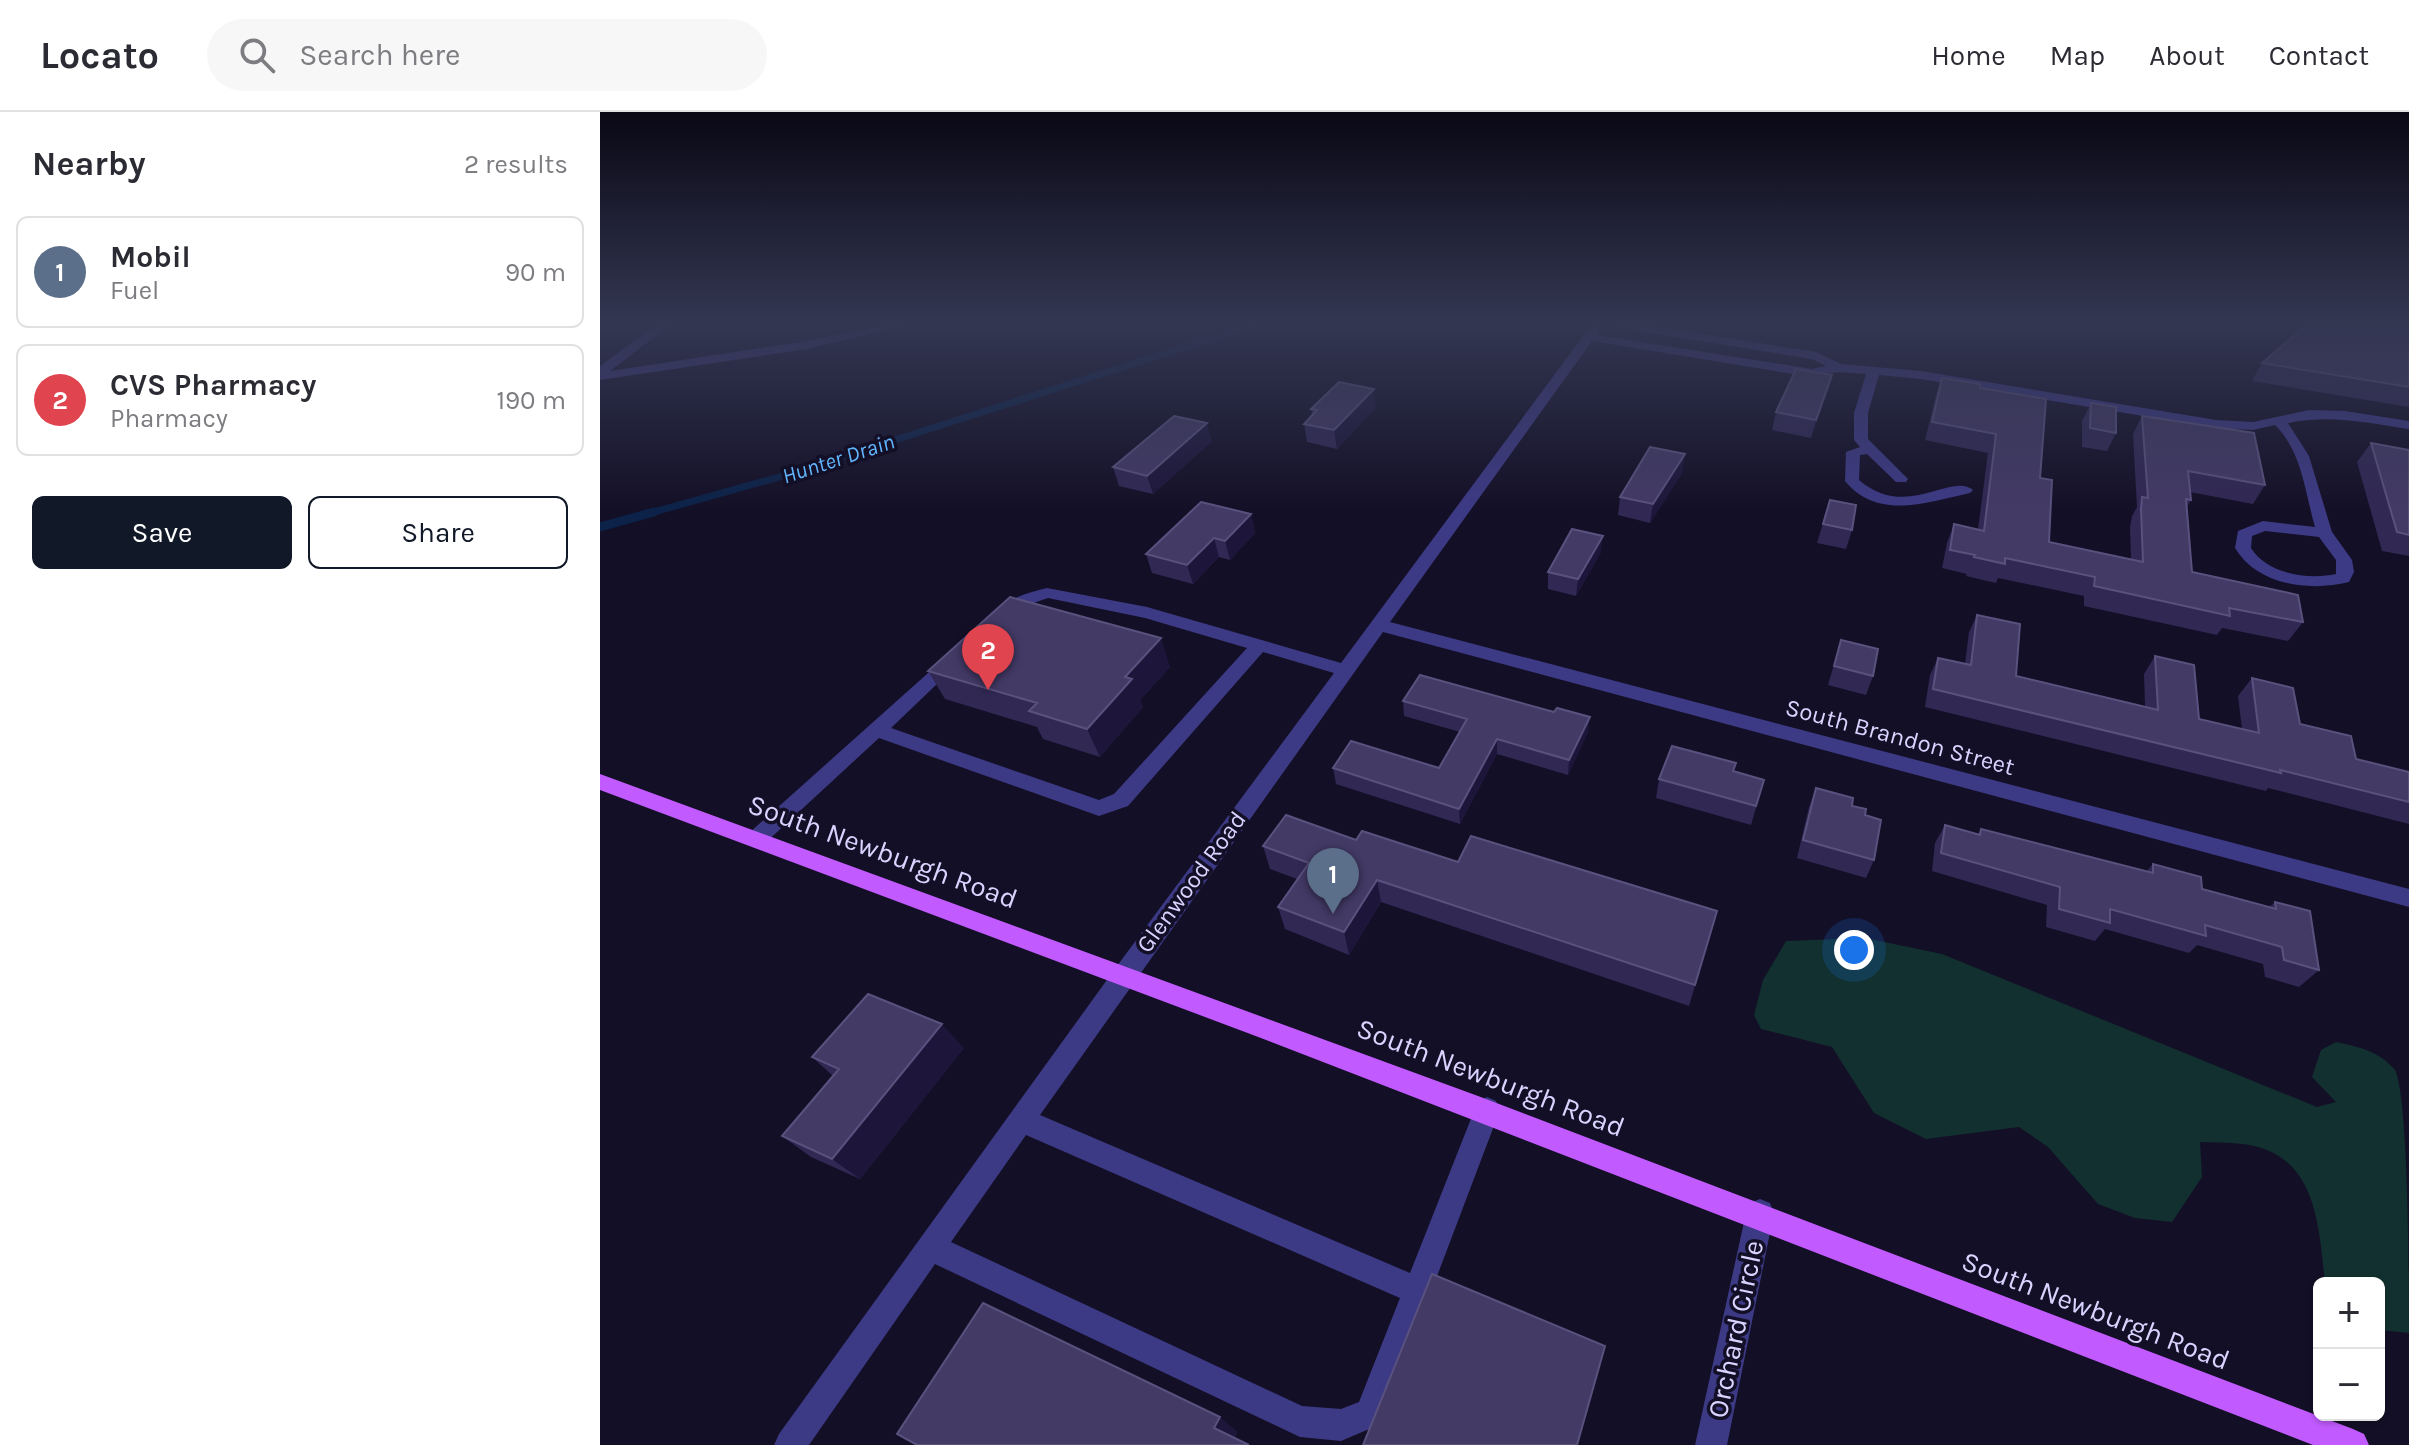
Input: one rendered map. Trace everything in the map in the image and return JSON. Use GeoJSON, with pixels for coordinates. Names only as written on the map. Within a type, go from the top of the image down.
{"type":"FeatureCollection","features":[{"type":"Feature","properties":{"kind":"main road","name":"South Newburgh Road"},"geometry":{"type":"LineString","coordinates":[[600,782],[1125,973],[1760,1213],[2353,1445]]}},
{"type":"Feature","properties":{"kind":"street","name":"Glenwood Road"},"geometry":{"type":"LineString","coordinates":[[790,1445],[1125,973],[1553,386]]}},
{"type":"Feature","properties":{"kind":"street"},"geometry":{"type":"LineString","coordinates":[[1869,386],[1861,413],[1861,440],[1901,479]]}},
{"type":"Feature","properties":{"kind":"street"},"geometry":{"type":"LineString","coordinates":[[1988,386],[2216,424],[2253,426],[2309,414],[2327,414],[2409,425]]}},
{"type":"Feature","properties":{"kind":"street"},"geometry":{"type":"LineString","coordinates":[[2278,421],[2288,428],[2308,472],[2324,533],[2346,561],[2347,570],[2343,578],[2332,582],[2307,583],[2280,576],[2252,560],[2242,542],[2244,534],[2263,526],[2324,533]]}},
{"type":"Feature","properties":{"kind":"street"},"geometry":{"type":"LineString","coordinates":[[1870,449],[1853,452],[1852,481],[1863,493],[1887,500],[1917,501],[1932,498],[1946,489],[1965,490]]}},
{"type":"Feature","properties":{"kind":"street"},"geometry":{"type":"LineString","coordinates":[[992,624],[1016,603],[1047,593],[1147,613],[1345,670]]}},
{"type":"Feature","properties":{"kind":"street","name":"South Brandon Street"},"geometry":{"type":"LineString","coordinates":[[1378,625],[2409,898]]}},
{"type":"Feature","properties":{"kind":"street"},"geometry":{"type":"LineString","coordinates":[[756,839],[969,645]]}},
{"type":"Feature","properties":{"kind":"street"},"geometry":{"type":"LineString","coordinates":[[876,730],[1099,808],[1121,800],[1259,645]]}},
{"type":"Feature","properties":{"kind":"street"},"geometry":{"type":"LineString","coordinates":[[932,1248],[1300,1421],[1341,1425],[1370,1413],[1487,1110]]}},
{"type":"Feature","properties":{"kind":"street"},"geometry":{"type":"LineString","coordinates":[[1022,1120],[1417,1291]]}},
{"type":"Feature","properties":{"kind":"street","name":"Orchard Circle"},"geometry":{"type":"LineString","coordinates":[[1711,1445],[1760,1213]]}},
{"type":"Feature","properties":{"kind":"green space"},"geometry":{"type":"Polygon","coordinates":[[[1865,938],[1942,954],[2317,1107],[2336,1102],[2312,1077],[2321,1050],[2336,1042],[2361,1048],[2382,1058],[2395,1070],[2403,1117],[2409,1333],[2385,1331],[2385,1277],[2324,1277],[2310,1198],[2289,1164],[2272,1152],[2243,1144],[2200,1142],[2202,1177],[2172,1222],[2135,1218],[2098,1204],[2048,1147],[2019,1127],[1926,1139],[1874,1113],[1832,1047],[1761,1029],[1754,1015],[1763,980],[1786,941],[1865,938]]]}},
{"type":"Feature","properties":{"kind":"building"},"geometry":{"type":"Polygon","coordinates":[[[1335,386],[1374,389],[1334,430],[1304,424],[1317,410],[1311,409],[1335,386]]]}},
{"type":"Feature","properties":{"kind":"building"},"geometry":{"type":"Polygon","coordinates":[[[1788,386],[1828,386],[1816,420],[1776,412],[1788,386]]]}},
{"type":"Feature","properties":{"kind":"building"},"geometry":{"type":"Polygon","coordinates":[[[1940,386],[1980,386],[2046,399],[2040,478],[2052,480],[2049,542],[2143,562],[2141,509],[2142,497],[2148,498],[2142,416],[2254,433],[2265,485],[2188,471],[2191,500],[2186,499],[2192,572],[2298,595],[2303,622],[2229,608],[2230,616],[2094,586],[2095,577],[2005,558],[2005,564],[1950,550],[1954,524],[1984,531],[1996,434],[1932,422],[1940,386]]]}},
{"type":"Feature","properties":{"kind":"building"},"geometry":{"type":"Polygon","coordinates":[[[2091,403],[2116,407],[2116,433],[2090,428],[2091,403]]]}},
{"type":"Feature","properties":{"kind":"building"},"geometry":{"type":"Polygon","coordinates":[[[1174,416],[1207,423],[1147,476],[1113,467],[1174,416]]]}},
{"type":"Feature","properties":{"kind":"building"},"geometry":{"type":"Polygon","coordinates":[[[2371,443],[2409,450],[2409,535],[2397,532],[2371,443]]]}},
{"type":"Feature","properties":{"kind":"building"},"geometry":{"type":"Polygon","coordinates":[[[1650,447],[1685,454],[1653,504],[1620,497],[1650,447]]]}},
{"type":"Feature","properties":{"kind":"building"},"geometry":{"type":"Polygon","coordinates":[[[1830,500],[1856,505],[1852,530],[1823,524],[1830,500]]]}},
{"type":"Feature","properties":{"kind":"building"},"geometry":{"type":"Polygon","coordinates":[[[1201,502],[1251,514],[1225,541],[1214,538],[1187,565],[1146,554],[1201,502]]]}},
{"type":"Feature","properties":{"kind":"building"},"geometry":{"type":"Polygon","coordinates":[[[1572,529],[1603,536],[1578,579],[1548,572],[1572,529]]]}},
{"type":"Feature","properties":{"kind":"building"},"geometry":{"type":"Polygon","coordinates":[[[1010,597],[1161,638],[1125,677],[1132,679],[1087,729],[1029,711],[1037,703],[928,671],[1010,597]]]}},
{"type":"Feature","properties":{"kind":"building"},"geometry":{"type":"Polygon","coordinates":[[[1977,615],[2020,624],[2016,676],[2158,710],[2155,656],[2194,665],[2199,719],[2259,733],[2252,678],[2293,688],[2300,724],[2351,736],[2356,759],[2409,772],[2409,802],[1933,689],[1938,658],[1971,665],[1977,615]]]}},
{"type":"Feature","properties":{"kind":"building"},"geometry":{"type":"Polygon","coordinates":[[[1841,640],[1878,649],[1873,676],[1834,666],[1841,640]]]}},
{"type":"Feature","properties":{"kind":"building"},"geometry":{"type":"Polygon","coordinates":[[[1420,675],[1554,712],[1557,708],[1590,717],[1569,760],[1497,739],[1459,809],[1333,768],[1351,741],[1439,768],[1467,719],[1403,701],[1420,675]]]}},
{"type":"Feature","properties":{"kind":"building"},"geometry":{"type":"Polygon","coordinates":[[[1672,746],[1736,763],[1733,771],[1764,780],[1756,806],[1659,779],[1672,746]]]}},
{"type":"Feature","properties":{"kind":"building"},"geometry":{"type":"Polygon","coordinates":[[[1816,788],[1853,798],[1852,806],[1866,809],[1865,815],[1881,820],[1874,860],[1803,840],[1816,788]]]}},
{"type":"Feature","properties":{"kind":"building"},"geometry":{"type":"Polygon","coordinates":[[[1286,815],[1356,840],[1362,831],[1458,862],[1471,836],[1717,911],[1695,985],[1377,880],[1344,932],[1278,907],[1309,863],[1263,846],[1286,815]]]}},
{"type":"Feature","properties":{"kind":"building"},"geometry":{"type":"Polygon","coordinates":[[[1945,825],[1980,835],[1981,829],[2153,873],[2153,864],[2201,877],[2202,889],[2276,909],[2275,902],[2310,911],[2319,970],[2284,960],[2282,947],[2205,925],[2206,936],[2110,909],[2110,923],[2059,909],[2060,887],[1941,853],[1945,825]]]}},
{"type":"Feature","properties":{"kind":"building"},"geometry":{"type":"Polygon","coordinates":[[[868,994],[942,1024],[832,1159],[782,1136],[839,1069],[812,1057],[868,994]]]}},
{"type":"Feature","properties":{"kind":"building"},"geometry":{"type":"Polygon","coordinates":[[[1432,1274],[1605,1346],[1577,1445],[1363,1445],[1432,1274]]]}},
{"type":"Feature","properties":{"kind":"building"},"geometry":{"type":"Polygon","coordinates":[[[983,1303],[1220,1417],[1214,1428],[1249,1445],[917,1445],[897,1434],[983,1303]]]}},
{"type":"Feature","properties":{"kind":"waterway","name":"Hunter Drain"},"geometry":{"type":"LineString","coordinates":[[647,514],[779,477],[1063,386]]}},
{"type":"Feature","properties":{"kind":"waterway","name":"Hunter Drain"},"geometry":{"type":"LineString","coordinates":[[600,527],[654,512]]}},
{"type":"Feature","properties":{"kind":"place","name":"CVS Pharmacy"},"geometry":{"type":"Point","coordinates":[988,690]}},
{"type":"Feature","properties":{"kind":"place","name":"Mobil"},"geometry":{"type":"Point","coordinates":[1333,914]}}]}
